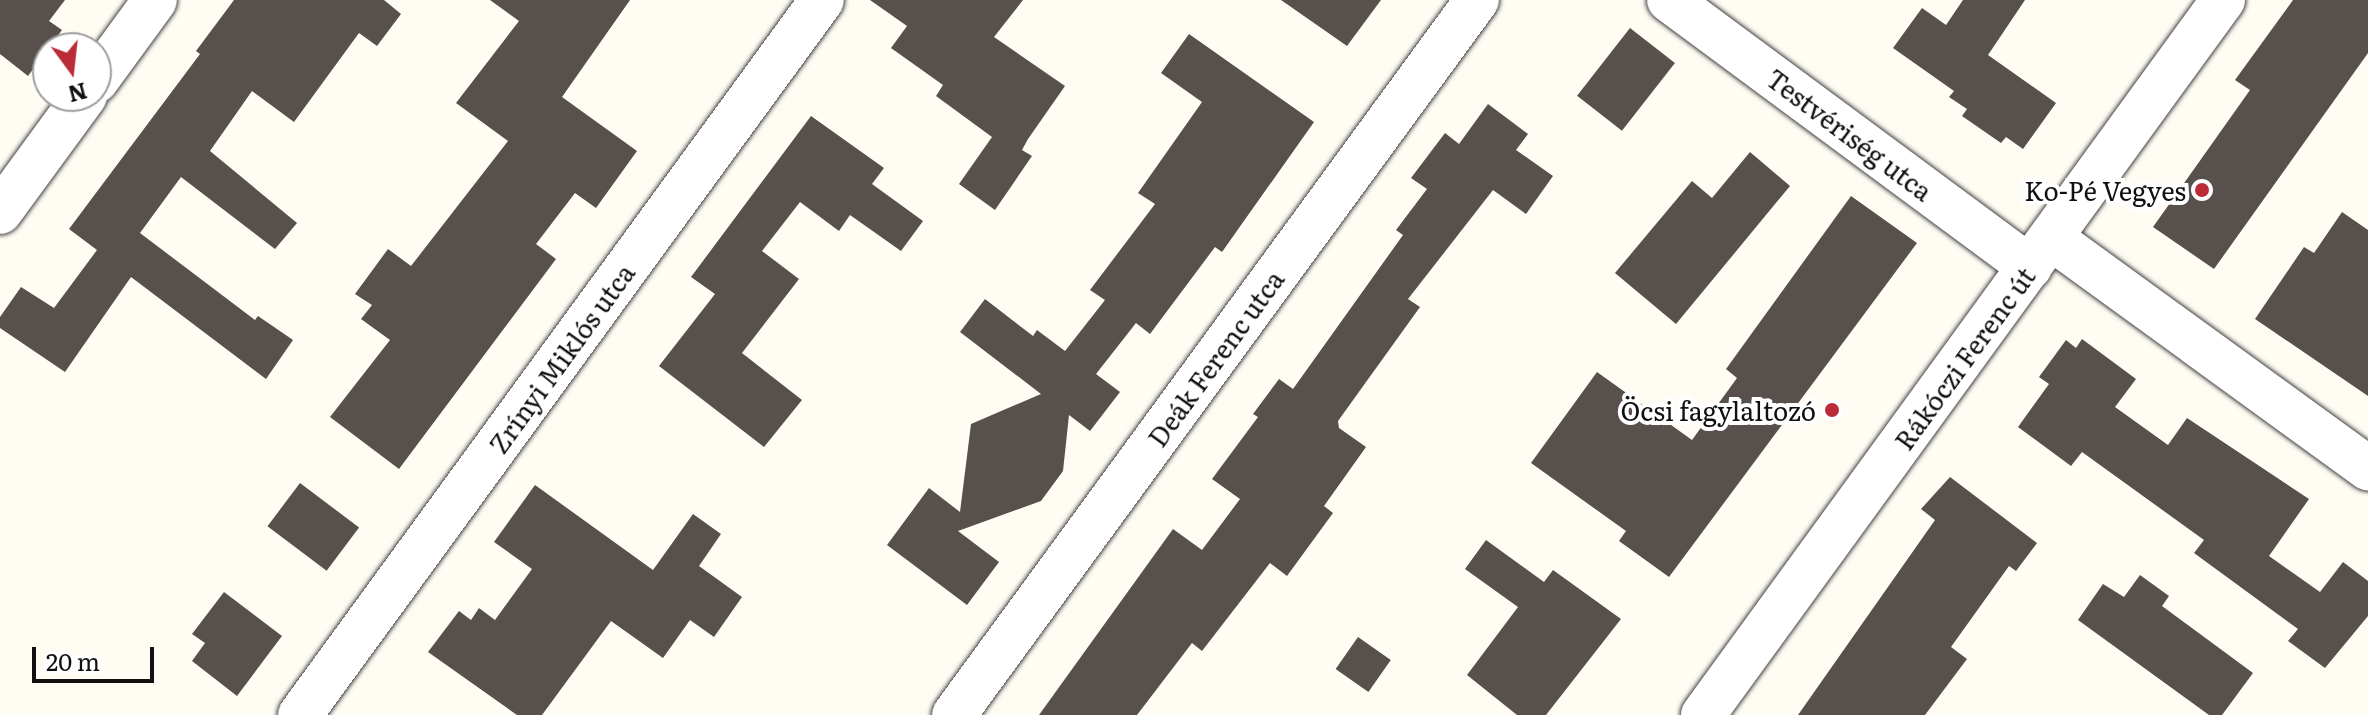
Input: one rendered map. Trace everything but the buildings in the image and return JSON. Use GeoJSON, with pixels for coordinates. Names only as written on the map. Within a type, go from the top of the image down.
{"type":"FeatureCollection","features":[{"type":"Feature","properties":{"kind":"street"},"geometry":{"type":"LineString","coordinates":[[112,59],[155,0]]}},
{"type":"Feature","properties":{"kind":"street","name":"Zrínyi Miklós utca"},"geometry":{"type":"LineString","coordinates":[[300,715],[822,0]]}},
{"type":"Feature","properties":{"kind":"street","name":"Deák Ferenc utca"},"geometry":{"type":"LineString","coordinates":[[954,715],[1477,0]]}},
{"type":"Feature","properties":{"kind":"street","name":"Testvériség utca"},"geometry":{"type":"LineString","coordinates":[[1669,0],[2040,252],[2368,468]]}},
{"type":"Feature","properties":{"kind":"street","name":"Rákóczi Ferenc út"},"geometry":{"type":"LineString","coordinates":[[1703,715],[2223,0]]}},
{"type":"Feature","properties":{"kind":"street"},"geometry":{"type":"LineString","coordinates":[[0,212],[73,112]]}},
{"type":"Feature","properties":{"kind":"place","name":"Ko-Pé Vegyes"},"geometry":{"type":"Point","coordinates":[2202,190]}},
{"type":"Feature","properties":{"kind":"place","name":"Öcsi fagylaltozó"},"geometry":{"type":"Point","coordinates":[1832,410]}}]}
